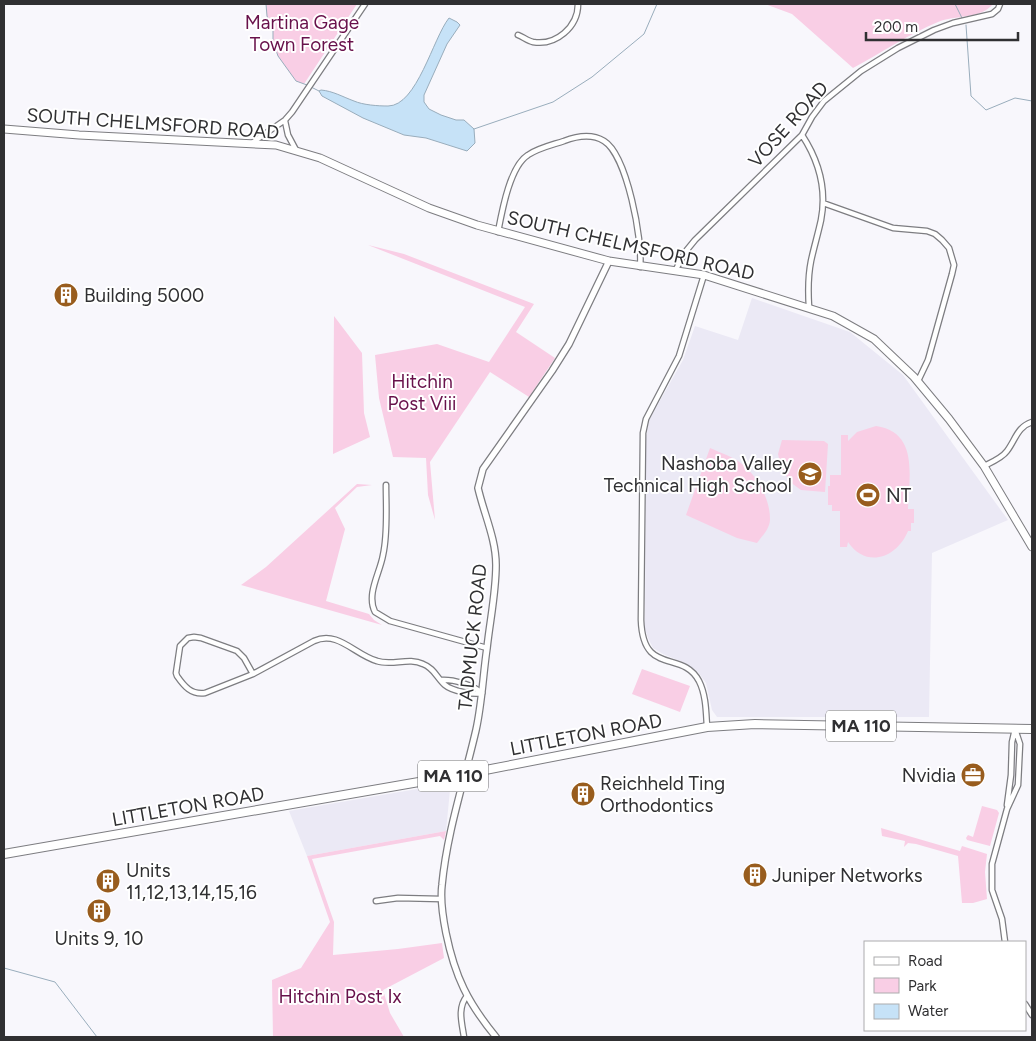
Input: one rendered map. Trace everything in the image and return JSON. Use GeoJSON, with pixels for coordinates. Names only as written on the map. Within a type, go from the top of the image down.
{"type":"FeatureCollection","features":[{"type":"Feature","properties":{"kind":"main road","name":"SOUTH CHELMSFORD ROAD"},"geometry":{"type":"LineString","coordinates":[[4,129],[79,135],[276,145],[296,150],[338,166],[438,211],[498,232],[609,261],[704,276],[809,307],[847,322],[874,339],[893,355],[918,381],[984,466],[1032,548]]}},
{"type":"Feature","properties":{"kind":"main road","name":"LITTLETON ROAD"},"geometry":{"type":"LineString","coordinates":[[4,854],[465,774],[707,727],[755,724],[1032,729]]}},
{"type":"Feature","properties":{"kind":"street"},"geometry":{"type":"LineString","coordinates":[[252,143],[285,121],[302,100],[365,4]]}},
{"type":"Feature","properties":{"kind":"street"},"geometry":{"type":"LineString","coordinates":[[518,35],[533,42],[555,39],[563,34],[574,22],[578,4]]}},
{"type":"Feature","properties":{"kind":"street","name":"VOSE ROAD"},"geometry":{"type":"LineString","coordinates":[[674,271],[686,251],[696,240],[802,136],[818,108],[861,71],[898,48],[934,30],[992,14],[998,9],[1000,4]]}},
{"type":"Feature","properties":{"kind":"street"},"geometry":{"type":"LineString","coordinates":[[285,121],[288,135],[296,150]]}},
{"type":"Feature","properties":{"kind":"street"},"geometry":{"type":"LineString","coordinates":[[802,136],[813,154],[820,173],[823,203],[821,221],[811,261],[808,284],[809,307]]}},
{"type":"Feature","properties":{"kind":"street"},"geometry":{"type":"LineString","coordinates":[[498,232],[513,173],[522,160],[536,151],[571,138],[597,137],[613,148],[627,184],[640,240],[642,254],[640,267]]}},
{"type":"Feature","properties":{"kind":"street"},"geometry":{"type":"LineString","coordinates":[[823,203],[893,228],[927,231],[942,240],[949,248],[954,265],[952,274],[928,360],[918,381]]}},
{"type":"Feature","properties":{"kind":"street","name":"TADMUCK ROAD"},"geometry":{"type":"LineString","coordinates":[[496,1037],[466,996],[454,968],[443,919],[441,899],[449,840],[482,694],[494,594],[496,559],[494,542],[478,488],[479,479],[483,469],[552,371],[568,344],[609,261]]}},
{"type":"Feature","properties":{"kind":"street"},"geometry":{"type":"LineString","coordinates":[[704,276],[679,356],[646,419],[643,433],[641,620],[645,644],[652,653],[689,670],[698,680],[705,700],[707,727]]}},
{"type":"Feature","properties":{"kind":"street"},"geometry":{"type":"LineString","coordinates":[[984,466],[1000,458],[1007,451],[1017,431],[1032,422]]}},
{"type":"Feature","properties":{"kind":"street"},"geometry":{"type":"LineString","coordinates":[[386,485],[384,554],[372,599],[376,612],[379,616],[390,621],[487,648]]}},
{"type":"Feature","properties":{"kind":"street"},"geometry":{"type":"LineString","coordinates":[[253,674],[240,653],[201,638],[188,638],[179,649],[176,673],[192,692],[205,693],[253,674],[314,641],[328,638],[342,642],[376,661],[388,663],[416,661],[422,663],[432,669],[444,685],[449,688],[474,695],[482,694]]}},
{"type":"Feature","properties":{"kind":"street"},"geometry":{"type":"LineString","coordinates":[[1007,809],[1018,785],[1020,744],[1015,729]]}},
{"type":"Feature","properties":{"kind":"street"},"geometry":{"type":"LineString","coordinates":[[1004,941],[1002,919],[992,890],[991,877],[992,864],[1007,809],[1012,742],[1015,729]]}},
{"type":"Feature","properties":{"kind":"street"},"geometry":{"type":"LineString","coordinates":[[376,901],[398,898],[441,899]]}},
{"type":"Feature","properties":{"kind":"street"},"geometry":{"type":"LineString","coordinates":[[464,1037],[460,1006],[466,996]]}},
{"type":"Feature","properties":{"kind":"shaded area","name":"Nashoba Valley Technical High School"},"geometry":{"type":"Polygon","coordinates":[[[752,298],[850,332],[903,375],[1008,520],[932,553],[929,717],[717,717],[712,710],[706,683],[698,672],[685,663],[653,648],[648,638],[645,629],[646,437],[649,420],[683,360],[695,326],[738,340],[752,298]]]}},
{"type":"Feature","properties":{"kind":"shaded area"},"geometry":{"type":"Polygon","coordinates":[[[446,784],[450,785],[450,790],[446,831],[307,856],[289,811],[446,784]]]}},
{"type":"Feature","properties":{"kind":"green space","name":"Martina Gage Town Forest"},"geometry":{"type":"Polygon","coordinates":[[[266,4],[357,4],[304,84],[296,81],[278,56],[273,42],[273,30],[267,16],[266,4]]]}},
{"type":"Feature","properties":{"kind":"green space"},"geometry":{"type":"Polygon","coordinates":[[[765,4],[993,4],[982,12],[945,20],[927,27],[853,68],[792,14],[765,4]]]}},
{"type":"Feature","properties":{"kind":"green space","name":"Hitchin Post Viii"},"geometry":{"type":"Polygon","coordinates":[[[368,245],[404,254],[534,304],[516,332],[555,358],[529,397],[490,372],[430,462],[435,520],[428,495],[426,458],[393,457],[379,398],[375,355],[437,344],[489,362],[525,307],[368,245]]]}},
{"type":"Feature","properties":{"kind":"green space","name":"Hitchin Post Viii"},"geometry":{"type":"Polygon","coordinates":[[[334,316],[362,353],[364,413],[370,437],[333,454],[334,316]]]}},
{"type":"Feature","properties":{"kind":"green space","name":"NT"},"geometry":{"type":"Polygon","coordinates":[[[876,426],[890,430],[899,437],[905,446],[910,470],[908,509],[914,509],[914,523],[911,523],[911,531],[908,531],[897,548],[881,557],[872,558],[855,550],[848,542],[847,547],[840,547],[840,511],[832,511],[832,505],[828,505],[828,486],[830,486],[830,475],[841,475],[841,435],[848,435],[848,441],[857,432],[876,426]]]}},
{"type":"Feature","properties":{"kind":"green space"},"geometry":{"type":"Polygon","coordinates":[[[782,440],[824,441],[828,444],[825,492],[801,490],[790,482],[781,467],[778,454],[782,440]]]}},
{"type":"Feature","properties":{"kind":"green space"},"geometry":{"type":"Polygon","coordinates":[[[710,448],[742,464],[753,475],[762,489],[768,504],[770,523],[757,543],[737,538],[686,515],[710,448]]]}},
{"type":"Feature","properties":{"kind":"green space"},"geometry":{"type":"Polygon","coordinates":[[[357,484],[372,485],[357,487],[335,508],[345,529],[326,601],[369,614],[382,625],[241,585],[266,567],[357,484]]]}},
{"type":"Feature","properties":{"kind":"green space"},"geometry":{"type":"Polygon","coordinates":[[[642,669],[690,686],[680,712],[632,694],[642,669]]]}},
{"type":"Feature","properties":{"kind":"green space"},"geometry":{"type":"Polygon","coordinates":[[[982,806],[997,810],[999,813],[990,846],[967,840],[966,838],[968,835],[973,837],[982,806]]]}},
{"type":"Feature","properties":{"kind":"green space"},"geometry":{"type":"Polygon","coordinates":[[[881,828],[960,851],[962,846],[987,854],[985,872],[987,899],[973,903],[962,903],[958,856],[916,844],[908,843],[904,847],[905,841],[882,836],[881,828]]]}},
{"type":"Feature","properties":{"kind":"green space","name":"Hitchin Post Ix"},"geometry":{"type":"Polygon","coordinates":[[[446,831],[444,840],[440,836],[312,859],[334,922],[333,955],[442,943],[444,958],[383,990],[390,1013],[404,1037],[273,1037],[272,980],[301,968],[330,922],[307,856],[446,831]]]}},
{"type":"Feature","properties":{"kind":"water"},"geometry":{"type":"Polygon","coordinates":[[[449,18],[460,25],[447,44],[424,95],[424,102],[429,109],[456,120],[464,120],[474,129],[475,143],[467,151],[426,138],[404,135],[363,118],[322,96],[319,91],[330,92],[366,104],[388,106],[398,103],[408,95],[416,83],[449,18]]]}},
{"type":"Feature","properties":{"kind":"waterway"},"geometry":{"type":"LineString","coordinates":[[266,4],[267,16],[273,30],[273,42],[278,56],[296,81],[307,85]]}},
{"type":"Feature","properties":{"kind":"waterway"},"geometry":{"type":"LineString","coordinates":[[474,129],[553,102],[592,77],[644,34],[657,4]]}},
{"type":"Feature","properties":{"kind":"waterway"},"geometry":{"type":"LineString","coordinates":[[955,4],[962,18]]}},
{"type":"Feature","properties":{"kind":"waterway"},"geometry":{"type":"LineString","coordinates":[[966,25],[971,96],[986,110],[1015,98],[1032,101]]}},
{"type":"Feature","properties":{"kind":"waterway"},"geometry":{"type":"LineString","coordinates":[[311,87],[319,91]]}},
{"type":"Feature","properties":{"kind":"waterway"},"geometry":{"type":"LineString","coordinates":[[4,968],[55,982],[97,1037]]}},
{"type":"Feature","properties":{"kind":"place","name":"Building 5000"},"geometry":{"type":"Point","coordinates":[66,295]}},
{"type":"Feature","properties":{"kind":"place","name":"Nashoba Valley Technical High School"},"geometry":{"type":"Point","coordinates":[810,474]}},
{"type":"Feature","properties":{"kind":"place","name":"NT"},"geometry":{"type":"Point","coordinates":[868,495]}},
{"type":"Feature","properties":{"kind":"place","name":"Nvidia"},"geometry":{"type":"Point","coordinates":[973,775]}},
{"type":"Feature","properties":{"kind":"place","name":"Reichheld Ting Orthodontics"},"geometry":{"type":"Point","coordinates":[583,794]}},
{"type":"Feature","properties":{"kind":"place","name":"Juniper Networks"},"geometry":{"type":"Point","coordinates":[755,875]}},
{"type":"Feature","properties":{"kind":"place","name":"Units 11,12,13,14,15,16"},"geometry":{"type":"Point","coordinates":[108,881]}},
{"type":"Feature","properties":{"kind":"place","name":"Units 9, 10"},"geometry":{"type":"Point","coordinates":[99,911]}}]}
